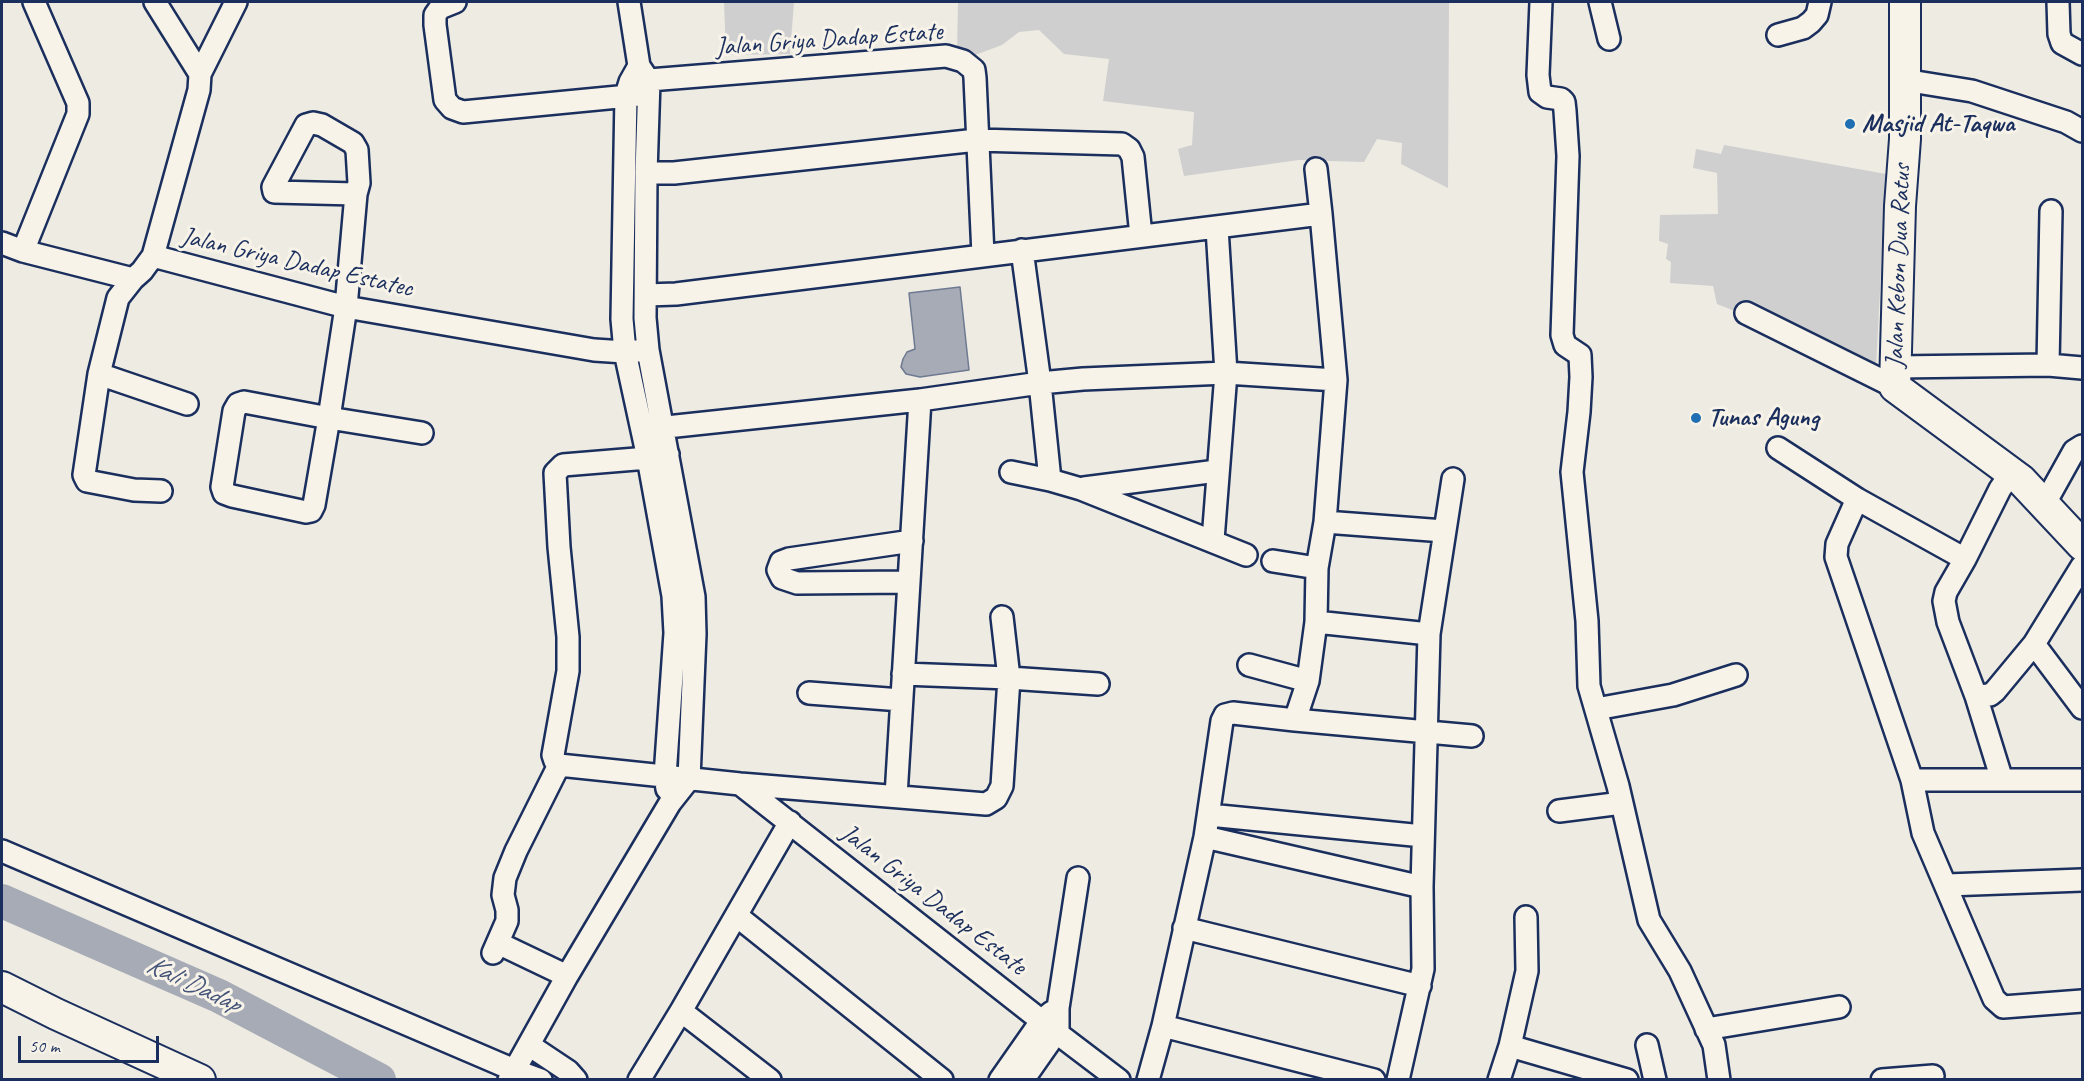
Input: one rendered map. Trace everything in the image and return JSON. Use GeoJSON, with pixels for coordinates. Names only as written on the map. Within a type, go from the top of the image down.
{"type":"FeatureCollection","features":[{"type":"Feature","properties":{"kind":"street"},"geometry":{"type":"LineString","coordinates":[[23,251],[78,114],[78,103],[34,2]]}},
{"type":"Feature","properties":{"kind":"street"},"geometry":{"type":"LineString","coordinates":[[154,2],[200,74]]}},
{"type":"Feature","properties":{"kind":"street"},"geometry":{"type":"LineString","coordinates":[[153,256],[199,90],[200,74],[236,2]]}},
{"type":"Feature","properties":{"kind":"street","name":"Jalan Griya Dadap Estate"},"geometry":{"type":"LineString","coordinates":[[455,2],[440,8],[435,15],[435,25],[445,100],[452,108],[463,112],[676,77],[953,57],[974,69],[983,255]]}},
{"type":"Feature","properties":{"kind":"street"},"geometry":{"type":"LineString","coordinates":[[629,2],[639,84],[646,173],[646,295],[651,429]]}},
{"type":"Feature","properties":{"kind":"street"},"geometry":{"type":"LineString","coordinates":[[1541,2],[1538,75],[1540,92],[1547,97],[1561,99],[1564,102],[1565,111],[1568,156],[1562,335],[1565,345],[1580,355],[1579,412],[1572,472],[1587,621],[1589,686],[1622,803],[1649,920],[1680,970],[1706,1029],[1713,1045],[1719,1080]]}},
{"type":"Feature","properties":{"kind":"street"},"geometry":{"type":"LineString","coordinates":[[1600,2],[1609,39]]}},
{"type":"Feature","properties":{"kind":"street"},"geometry":{"type":"LineString","coordinates":[[1778,35],[1803,28],[1811,22],[1817,15],[1820,2]]}},
{"type":"Feature","properties":{"kind":"street","name":"Jalan Kebon Dua Ratus"},"geometry":{"type":"LineString","coordinates":[[1895,377],[1900,206],[1905,139],[1905,2]]}},
{"type":"Feature","properties":{"kind":"street"},"geometry":{"type":"LineString","coordinates":[[2058,2],[2062,43],[2082,54]]}},
{"type":"Feature","properties":{"kind":"street"},"geometry":{"type":"LineString","coordinates":[[1904,80],[1972,91],[2066,122],[2082,131]]}},
{"type":"Feature","properties":{"kind":"street"},"geometry":{"type":"LineString","coordinates":[[518,1064],[567,976],[670,803],[689,779],[695,634],[694,597],[651,429],[625,352],[622,319],[639,84]]}},
{"type":"Feature","properties":{"kind":"street"},"geometry":{"type":"LineString","coordinates":[[646,173],[674,173],[977,140],[1122,144],[1129,149],[1133,157],[1142,236]]}},
{"type":"Feature","properties":{"kind":"street"},"geometry":{"type":"LineString","coordinates":[[1295,720],[1308,681],[1316,622],[1317,568],[1325,522],[1336,380],[1316,169]]}},
{"type":"Feature","properties":{"kind":"street"},"geometry":{"type":"LineString","coordinates":[[356,194],[346,307],[329,418],[314,505],[311,511],[306,512],[224,493],[222,487],[234,411],[238,404],[244,402],[329,418],[422,433]]}},
{"type":"Feature","properties":{"kind":"street"},"geometry":{"type":"LineString","coordinates":[[2048,365],[2051,212]]}},
{"type":"Feature","properties":{"kind":"street"},"geometry":{"type":"LineString","coordinates":[[646,295],[676,294],[1321,214]]}},
{"type":"Feature","properties":{"kind":"street"},"geometry":{"type":"LineString","coordinates":[[1213,540],[1226,373],[1216,228]]}},
{"type":"Feature","properties":{"kind":"street"},"geometry":{"type":"LineString","coordinates":[[2,243],[23,251],[133,279]]}},
{"type":"Feature","properties":{"kind":"street"},"geometry":{"type":"LineString","coordinates":[[1022,250],[1050,480]]}},
{"type":"Feature","properties":{"kind":"street","name":"Jalan Griya Dadap Estatec"},"geometry":{"type":"LineString","coordinates":[[161,491],[134,490],[85,479],[99,374],[118,297],[142,272],[153,256],[346,307],[594,350],[625,352]]}},
{"type":"Feature","properties":{"kind":"street"},"geometry":{"type":"LineString","coordinates":[[1746,313],[1895,377],[2011,473],[2082,545]]}},
{"type":"Feature","properties":{"kind":"street"},"geometry":{"type":"LineString","coordinates":[[625,352],[648,350]]}},
{"type":"Feature","properties":{"kind":"street"},"geometry":{"type":"LineString","coordinates":[[1895,377],[2048,365],[2082,368]]}},
{"type":"Feature","properties":{"kind":"street"},"geometry":{"type":"LineString","coordinates":[[651,429],[920,400],[1040,383],[1226,373],[1336,380]]}},
{"type":"Feature","properties":{"kind":"street"},"geometry":{"type":"LineString","coordinates":[[99,374],[187,404]]}},
{"type":"Feature","properties":{"kind":"street"},"geometry":{"type":"LineString","coordinates":[[896,796],[920,400]]}},
{"type":"Feature","properties":{"kind":"street"},"geometry":{"type":"LineString","coordinates":[[2044,505],[2074,451],[2082,446]]}},
{"type":"Feature","properties":{"kind":"street"},"geometry":{"type":"LineString","coordinates":[[1778,448],[1857,500],[1965,559]]}},
{"type":"Feature","properties":{"kind":"street"},"geometry":{"type":"LineString","coordinates":[[567,976],[495,948],[507,921],[507,910],[502,895],[505,878],[516,851],[560,765],[555,761],[553,755],[568,671],[568,637],[559,547],[555,473],[563,465],[658,456]]}},
{"type":"Feature","properties":{"kind":"street"},"geometry":{"type":"LineString","coordinates":[[658,456],[675,633],[665,776],[670,803]]}},
{"type":"Feature","properties":{"kind":"street"},"geometry":{"type":"LineString","coordinates":[[1081,489],[1217,471]]}},
{"type":"Feature","properties":{"kind":"street"},"geometry":{"type":"LineString","coordinates":[[1011,472],[1081,489],[1246,555]]}},
{"type":"Feature","properties":{"kind":"street"},"geometry":{"type":"LineString","coordinates":[[2002,780],[1976,696],[1948,622],[1944,600],[1946,592],[2000,489],[2011,473]]}},
{"type":"Feature","properties":{"kind":"street"},"geometry":{"type":"LineString","coordinates":[[1398,1080],[1423,969],[1422,887],[1429,634],[1453,479]]}},
{"type":"Feature","properties":{"kind":"street"},"geometry":{"type":"LineString","coordinates":[[1857,500],[1837,544],[1836,557],[1912,780],[1923,833],[1994,999],[2003,1006],[2082,1001]]}},
{"type":"Feature","properties":{"kind":"street"},"geometry":{"type":"LineString","coordinates":[[1325,522],[1444,531]]}},
{"type":"Feature","properties":{"kind":"street"},"geometry":{"type":"LineString","coordinates":[[908,582],[797,583],[782,578],[778,570],[781,562],[789,559],[912,541]]}},
{"type":"Feature","properties":{"kind":"street"},"geometry":{"type":"LineString","coordinates":[[1273,561],[1317,568]]}},
{"type":"Feature","properties":{"kind":"street"},"geometry":{"type":"LineString","coordinates":[[1976,696],[1990,695],[1995,692],[2034,644],[2082,566]]}},
{"type":"Feature","properties":{"kind":"street","name":"Jalan Griya Dadap Estate"},"geometry":{"type":"LineString","coordinates":[[560,765],[740,784],[986,804],[996,798],[1002,786],[1009,678],[1002,617]]}},
{"type":"Feature","properties":{"kind":"street"},"geometry":{"type":"LineString","coordinates":[[1316,622],[1429,634]]}},
{"type":"Feature","properties":{"kind":"street"},"geometry":{"type":"LineString","coordinates":[[2034,644],[2082,708]]}},
{"type":"Feature","properties":{"kind":"street"},"geometry":{"type":"LineString","coordinates":[[1249,665],[1308,681]]}},
{"type":"Feature","properties":{"kind":"street"},"geometry":{"type":"LineString","coordinates":[[903,674],[1098,684]]}},
{"type":"Feature","properties":{"kind":"street"},"geometry":{"type":"LineString","coordinates":[[1596,709],[1673,695],[1736,675]]}},
{"type":"Feature","properties":{"kind":"street"},"geometry":{"type":"LineString","coordinates":[[809,693],[901,700]]}},
{"type":"Feature","properties":{"kind":"street"},"geometry":{"type":"LineString","coordinates":[[1148,1080],[1163,1026],[1205,837],[1222,721],[1225,715],[1233,713],[1472,736]]}},
{"type":"Feature","properties":{"kind":"street"},"geometry":{"type":"LineString","coordinates":[[1912,780],[2082,780]]}},
{"type":"Feature","properties":{"kind":"street","name":"Jalan Griya Dadap Estate"},"geometry":{"type":"LineString","coordinates":[[740,784],[1052,1021],[1119,1080]]}},
{"type":"Feature","properties":{"kind":"street"},"geometry":{"type":"LineString","coordinates":[[1559,811],[1622,803]]}},
{"type":"Feature","properties":{"kind":"street"},"geometry":{"type":"LineString","coordinates":[[1209,815],[1423,836]]}},
{"type":"Feature","properties":{"kind":"street"},"geometry":{"type":"LineString","coordinates":[[639,1080],[790,822]]}},
{"type":"Feature","properties":{"kind":"street"},"geometry":{"type":"LineString","coordinates":[[1205,837],[1422,887]]}},
{"type":"Feature","properties":{"kind":"street"},"geometry":{"type":"LineString","coordinates":[[2,851],[518,1064],[541,1080]]}},
{"type":"Feature","properties":{"kind":"street","name":"Jalan Griya Dadap Estate"},"geometry":{"type":"LineString","coordinates":[[1023,1080],[1052,1021],[1078,878]]}},
{"type":"Feature","properties":{"kind":"street"},"geometry":{"type":"LineString","coordinates":[[1947,885],[2082,880]]}},
{"type":"Feature","properties":{"kind":"street"},"geometry":{"type":"LineString","coordinates":[[736,916],[942,1080]]}},
{"type":"Feature","properties":{"kind":"street"},"geometry":{"type":"LineString","coordinates":[[1499,1080],[1510,1046],[1527,971],[1526,917]]}},
{"type":"Feature","properties":{"kind":"street"},"geometry":{"type":"LineString","coordinates":[[1184,928],[1420,986]]}},
{"type":"Feature","properties":{"kind":"street"},"geometry":{"type":"LineString","coordinates":[[2,987],[200,1080]]}},
{"type":"Feature","properties":{"kind":"street"},"geometry":{"type":"LineString","coordinates":[[2,1006],[156,1080]]}},
{"type":"Feature","properties":{"kind":"street"},"geometry":{"type":"LineString","coordinates":[[1706,1029],[1839,1007]]}},
{"type":"Feature","properties":{"kind":"street"},"geometry":{"type":"LineString","coordinates":[[681,1011],[770,1080]]}},
{"type":"Feature","properties":{"kind":"street","name":"Jalan Griya Dadap Estate"},"geometry":{"type":"LineString","coordinates":[[1000,1080],[1052,1021]]}},
{"type":"Feature","properties":{"kind":"street"},"geometry":{"type":"LineString","coordinates":[[1163,1026],[1374,1080]]}},
{"type":"Feature","properties":{"kind":"street"},"geometry":{"type":"LineString","coordinates":[[1647,1045],[1655,1080]]}},
{"type":"Feature","properties":{"kind":"street"},"geometry":{"type":"LineString","coordinates":[[1510,1046],[1627,1080]]}},
{"type":"Feature","properties":{"kind":"street"},"geometry":{"type":"LineString","coordinates":[[518,1064],[568,1071],[576,1080]]}},
{"type":"Feature","properties":{"kind":"street"},"geometry":{"type":"LineString","coordinates":[[1882,1080],[1933,1076]]}},
{"type":"Feature","properties":{"kind":"shaded area"},"geometry":{"type":"Polygon","coordinates":[[[724,2],[794,2],[790,54],[726,55],[724,2]]]}},
{"type":"Feature","properties":{"kind":"shaded area"},"geometry":{"type":"Polygon","coordinates":[[[958,2],[1449,2],[1448,188],[1401,164],[1402,143],[1377,139],[1364,162],[1299,160],[1184,176],[1178,149],[1192,145],[1194,112],[1103,101],[1109,59],[1064,54],[1039,30],[1019,32],[1002,45],[967,58],[957,55],[958,2]]]}},
{"type":"Feature","properties":{"kind":"shaded area"},"geometry":{"type":"Polygon","coordinates":[[[1724,145],[1886,174],[1876,367],[1717,304],[1713,286],[1670,283],[1671,262],[1666,259],[1668,244],[1659,241],[1660,215],[1718,214],[1717,173],[1693,168],[1696,149],[1721,154],[1724,145]]]}},
{"type":"Feature","properties":{"kind":"shaded area"},"geometry":{"type":"Polygon","coordinates":[[[960,287],[969,370],[920,377],[906,374],[901,367],[903,359],[907,352],[915,349],[909,293],[960,287]]]}},
{"type":"Feature","properties":{"kind":"waterway","name":"Kali Dadap"},"geometry":{"type":"LineString","coordinates":[[2,901],[219,996],[379,1080]]}},
{"type":"Feature","properties":{"kind":"place","name":"Masjid At-Taqwa"},"geometry":{"type":"Point","coordinates":[1850,124]}},
{"type":"Feature","properties":{"kind":"place","name":"Tunas Agung"},"geometry":{"type":"Point","coordinates":[1696,418]}}]}
